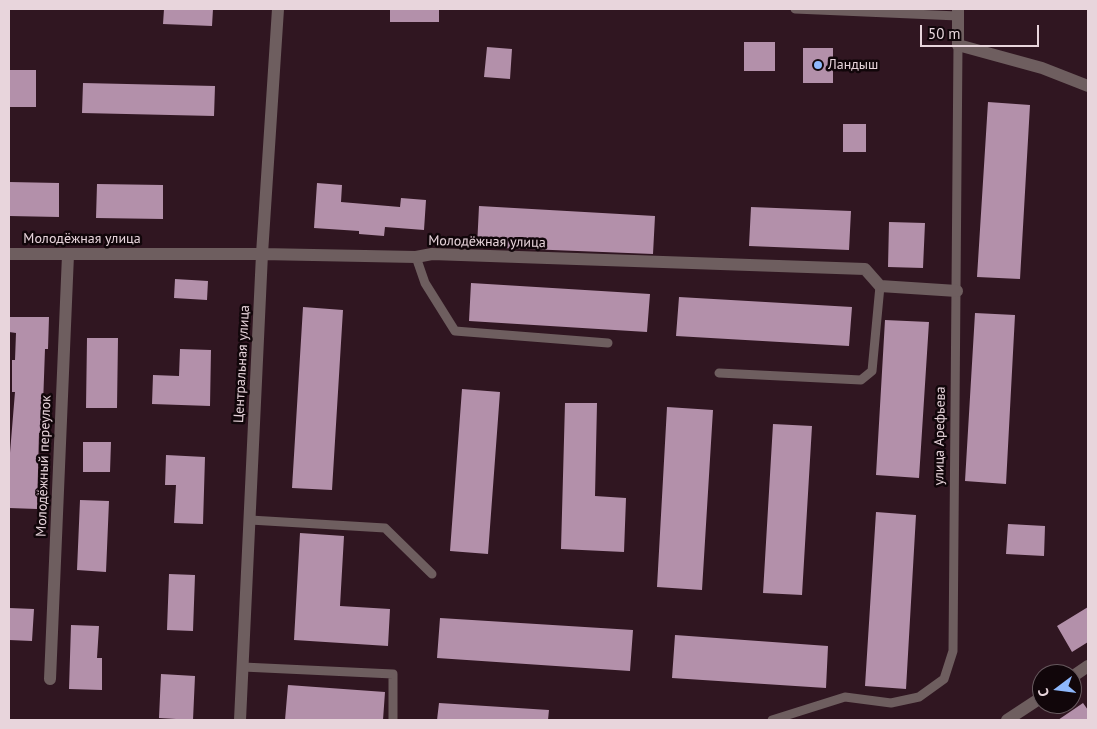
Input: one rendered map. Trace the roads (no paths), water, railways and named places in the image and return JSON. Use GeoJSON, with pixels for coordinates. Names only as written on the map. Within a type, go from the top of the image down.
{"type":"FeatureCollection","features":[{"type":"Feature","properties":{"kind":"street","name":"Центральная улица"},"geometry":{"type":"LineString","coordinates":[[240,720],[262,254],[278,9]]}},
{"type":"Feature","properties":{"kind":"street","name":"улица Арефьева"},"geometry":{"type":"LineString","coordinates":[[958,12],[958,45]]}},
{"type":"Feature","properties":{"kind":"street"},"geometry":{"type":"LineString","coordinates":[[958,45],[1042,68],[1088,86]]}},
{"type":"Feature","properties":{"kind":"street","name":"Молодёжная улица"},"geometry":{"type":"LineString","coordinates":[[9,254],[262,254],[416,257],[432,254],[865,269],[880,286]]}},
{"type":"Feature","properties":{"kind":"street","name":"Молодёжный переулок"},"geometry":{"type":"LineString","coordinates":[[50,679],[68,255]]}},
{"type":"Feature","properties":{"kind":"street"},"geometry":{"type":"LineString","coordinates":[[880,286],[957,291]]}},
{"type":"Feature","properties":{"kind":"street"},"geometry":{"type":"LineString","coordinates":[[1007,720],[1032,704]]}},
{"type":"Feature","properties":{"kind":"lane"},"geometry":{"type":"LineString","coordinates":[[795,9],[958,12]]}},
{"type":"Feature","properties":{"kind":"lane","name":"улица Арефьева"},"geometry":{"type":"LineString","coordinates":[[772,720],[845,697],[891,703],[919,697],[944,679],[953,651],[958,45]]}},
{"type":"Feature","properties":{"kind":"lane"},"geometry":{"type":"LineString","coordinates":[[416,257],[425,283],[455,331],[608,343]]}},
{"type":"Feature","properties":{"kind":"lane"},"geometry":{"type":"LineString","coordinates":[[718,373],[861,380],[872,371],[880,286]]}},
{"type":"Feature","properties":{"kind":"lane"},"geometry":{"type":"LineString","coordinates":[[250,520],[386,528],[432,574]]}},
{"type":"Feature","properties":{"kind":"lane"},"geometry":{"type":"LineString","coordinates":[[243,667],[393,674],[393,720]]}},
{"type":"Feature","properties":{"kind":"place","name":"Ландыш"},"geometry":{"type":"Point","coordinates":[818,65]}}]}
